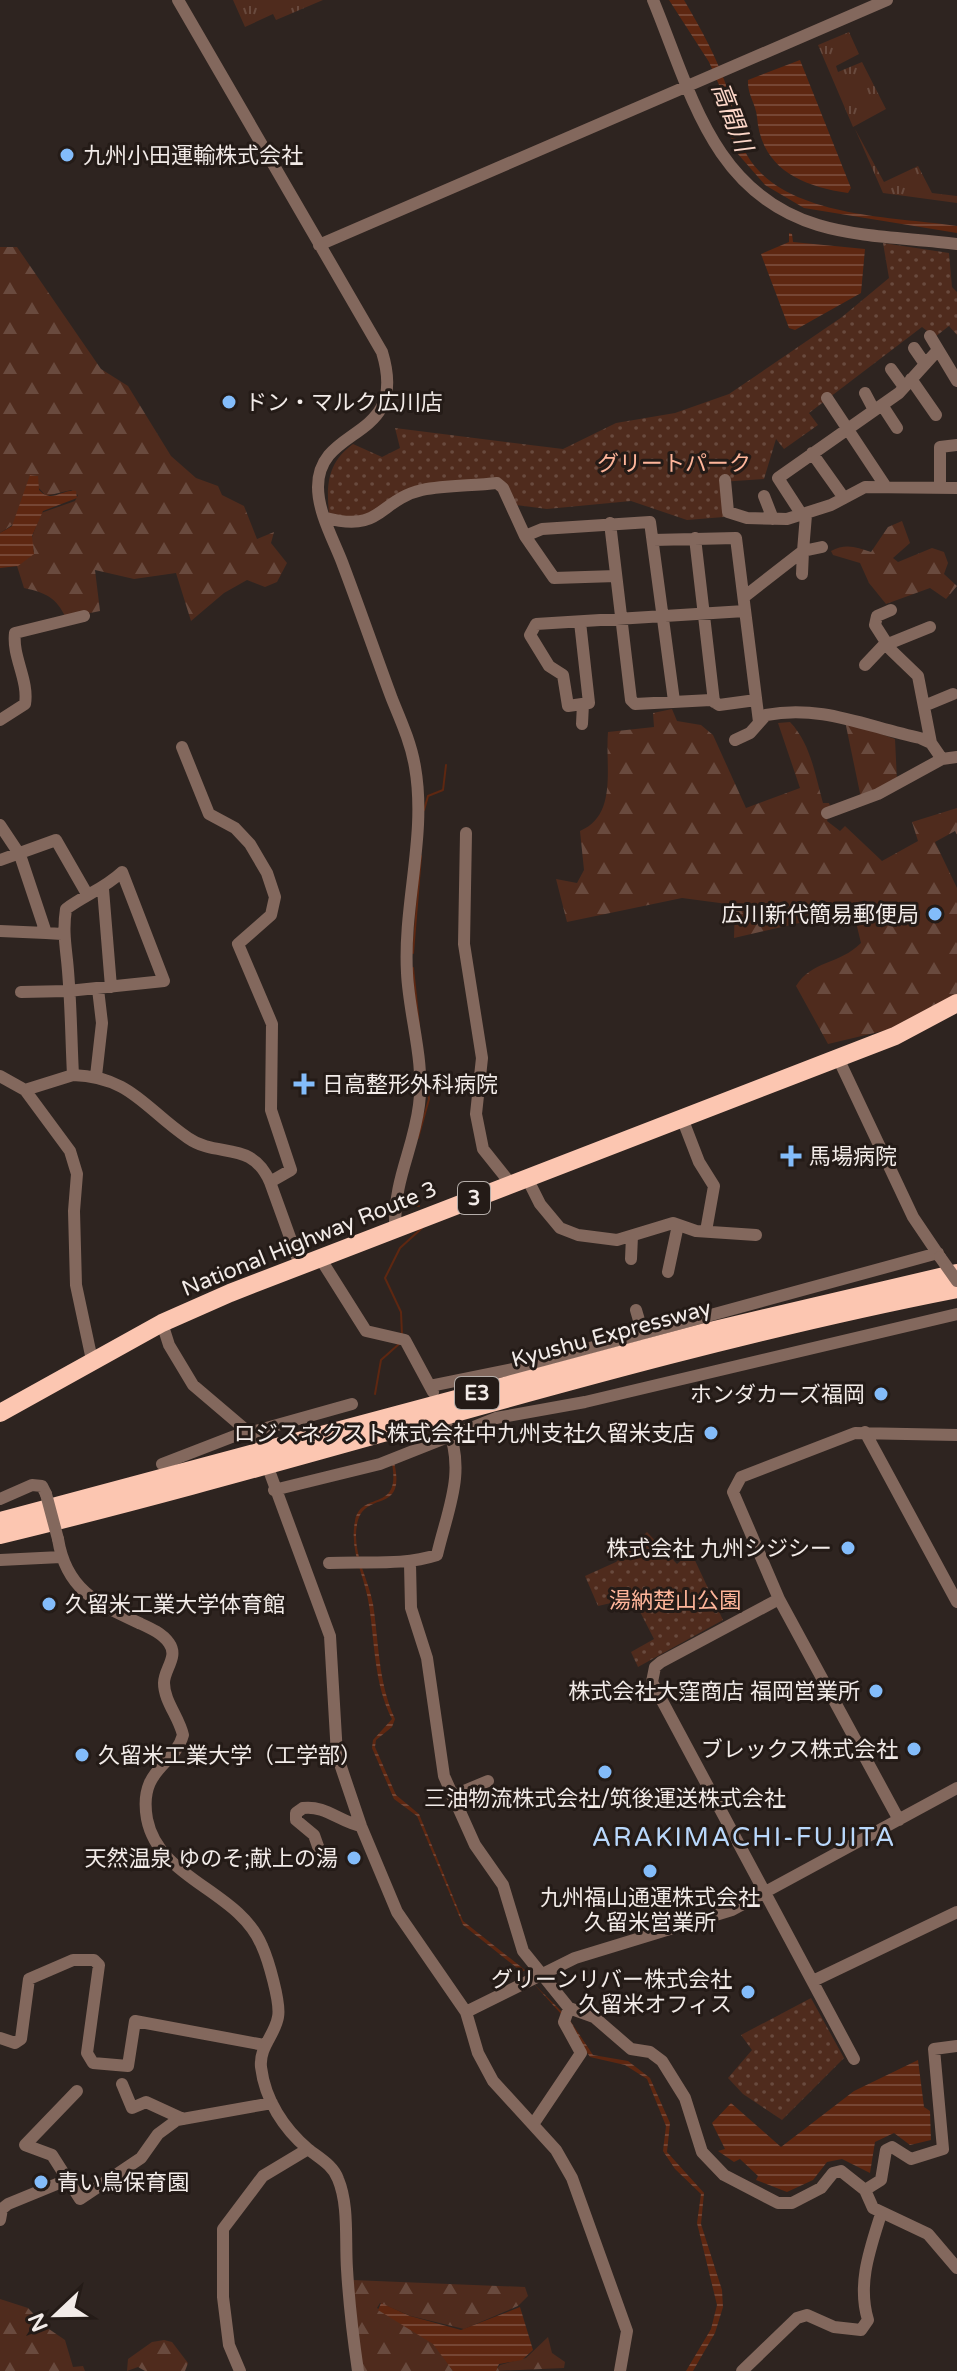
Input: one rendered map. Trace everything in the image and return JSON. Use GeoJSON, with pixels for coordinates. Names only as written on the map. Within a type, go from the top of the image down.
{"type":"FeatureCollection","features":[{"type":"Feature","properties":{"kind":"highway","name":"National Highway Route 3"},"geometry":{"type":"LineString","coordinates":[[0,1413],[162,1323],[300,1265],[895,1036],[957,1003]]}},
{"type":"Feature","properties":{"kind":"highway"},"geometry":{"type":"LineString","coordinates":[[854,1295],[957,1267]]}},
{"type":"Feature","properties":{"kind":"highway","name":"Kyushu Expressway"},"geometry":{"type":"LineString","coordinates":[[0,1521],[854,1295],[957,1273]]}},
{"type":"Feature","properties":{"kind":"highway","name":"Kyushu Expressway"},"geometry":{"type":"LineString","coordinates":[[0,1535],[568,1382],[858,1308],[957,1289]]}},
{"type":"Feature","properties":{"kind":"street"},"geometry":{"type":"LineString","coordinates":[[178,0],[382,352],[388,371],[388,391],[382,408],[373,421],[330,454],[321,470],[318,487],[326,518],[407,735],[419,791],[407,974],[418,1058],[420,1102],[398,1176],[395,1229]]}},
{"type":"Feature","properties":{"kind":"street"},"geometry":{"type":"LineString","coordinates":[[653,0],[720,155],[743,184],[765,202],[822,226],[957,244]]}},
{"type":"Feature","properties":{"kind":"street"},"geometry":{"type":"LineString","coordinates":[[319,245],[887,0]]}},
{"type":"Feature","properties":{"kind":"street"},"geometry":{"type":"LineString","coordinates":[[930,336],[957,381]]}},
{"type":"Feature","properties":{"kind":"street"},"geometry":{"type":"LineString","coordinates":[[914,348],[925,364]]}},
{"type":"Feature","properties":{"kind":"street"},"geometry":{"type":"LineString","coordinates":[[802,574],[804,515],[778,478],[908,383],[938,350]]}},
{"type":"Feature","properties":{"kind":"street"},"geometry":{"type":"LineString","coordinates":[[891,369],[936,415]]}},
{"type":"Feature","properties":{"kind":"street"},"geometry":{"type":"LineString","coordinates":[[865,393],[897,428]]}},
{"type":"Feature","properties":{"kind":"street"},"geometry":{"type":"LineString","coordinates":[[827,398],[886,487]]}},
{"type":"Feature","properties":{"kind":"street"},"geometry":{"type":"LineString","coordinates":[[940,487],[940,447],[957,445]]}},
{"type":"Feature","properties":{"kind":"street"},"geometry":{"type":"LineString","coordinates":[[812,453],[844,498]]}},
{"type":"Feature","properties":{"kind":"street"},"geometry":{"type":"LineString","coordinates":[[725,480],[728,512]]}},
{"type":"Feature","properties":{"kind":"street"},"geometry":{"type":"LineString","coordinates":[[326,518],[357,523],[370,521],[408,495],[423,490],[497,483],[503,488],[525,536],[554,578],[616,576]]}},
{"type":"Feature","properties":{"kind":"street"},"geometry":{"type":"LineString","coordinates":[[712,514],[728,512],[773,519],[804,515],[865,487],[957,488]]}},
{"type":"Feature","properties":{"kind":"street"},"geometry":{"type":"LineString","coordinates":[[764,496],[773,519]]}},
{"type":"Feature","properties":{"kind":"street"},"geometry":{"type":"LineString","coordinates":[[525,536],[542,529],[648,519],[674,701]]}},
{"type":"Feature","properties":{"kind":"street"},"geometry":{"type":"LineString","coordinates":[[610,523],[631,700],[635,704],[674,701],[714,702],[719,705],[756,700]]}},
{"type":"Feature","properties":{"kind":"street"},"geometry":{"type":"LineString","coordinates":[[695,538],[714,702]]}},
{"type":"Feature","properties":{"kind":"street"},"geometry":{"type":"LineString","coordinates":[[653,540],[736,538],[759,722]]}},
{"type":"Feature","properties":{"kind":"street"},"geometry":{"type":"LineString","coordinates":[[744,597],[803,551],[822,547]]}},
{"type":"Feature","properties":{"kind":"street"},"geometry":{"type":"LineString","coordinates":[[891,610],[877,616],[875,625],[886,644],[918,676],[931,743],[942,759]]}},
{"type":"Feature","properties":{"kind":"street"},"geometry":{"type":"LineString","coordinates":[[580,622],[589,703],[568,706],[563,675],[549,666],[530,635],[536,624],[745,611]]}},
{"type":"Feature","properties":{"kind":"street"},"geometry":{"type":"LineString","coordinates":[[0,720],[25,704],[26,695],[13,643],[15,633],[84,616]]}},
{"type":"Feature","properties":{"kind":"street"},"geometry":{"type":"LineString","coordinates":[[865,665],[886,644],[930,627]]}},
{"type":"Feature","properties":{"kind":"street"},"geometry":{"type":"LineString","coordinates":[[924,706],[953,694]]}},
{"type":"Feature","properties":{"kind":"street"},"geometry":{"type":"LineString","coordinates":[[582,724],[583,704]]}},
{"type":"Feature","properties":{"kind":"street"},"geometry":{"type":"LineString","coordinates":[[735,740],[750,733],[766,715],[799,710],[844,716],[931,743]]}},
{"type":"Feature","properties":{"kind":"street"},"geometry":{"type":"LineString","coordinates":[[182,747],[209,814],[235,828],[250,844],[267,873],[275,897],[271,915],[238,944],[272,1024],[270,1051],[274,1082],[269,1088],[271,1110],[291,1170],[270,1182]]}},
{"type":"Feature","properties":{"kind":"street"},"geometry":{"type":"LineString","coordinates":[[827,813],[878,794],[942,759],[957,757]]}},
{"type":"Feature","properties":{"kind":"street"},"geometry":{"type":"LineString","coordinates":[[0,825],[20,855],[46,933]]}},
{"type":"Feature","properties":{"kind":"street"},"geometry":{"type":"LineString","coordinates":[[466,833],[464,944],[482,1058],[476,1114],[483,1149],[519,1181],[560,1228],[617,1240],[657,1226],[678,1225],[756,1235]]}},
{"type":"Feature","properties":{"kind":"street"},"geometry":{"type":"LineString","coordinates":[[0,860],[56,840],[87,894]]}},
{"type":"Feature","properties":{"kind":"street"},"geometry":{"type":"LineString","coordinates":[[21,992],[68,991],[164,981],[122,872],[103,889],[87,894],[66,909],[62,934],[68,991],[73,1075]]}},
{"type":"Feature","properties":{"kind":"street"},"geometry":{"type":"LineString","coordinates":[[96,1076],[105,988],[103,889]]}},
{"type":"Feature","properties":{"kind":"street"},"geometry":{"type":"LineString","coordinates":[[0,931],[62,934]]}},
{"type":"Feature","properties":{"kind":"street"},"geometry":{"type":"LineString","coordinates":[[838,1058],[913,1217],[957,1281]]}},
{"type":"Feature","properties":{"kind":"street"},"geometry":{"type":"LineString","coordinates":[[25,1090],[73,1075],[96,1076],[137,1094],[189,1139],[252,1157],[262,1165],[270,1182],[300,1265]]}},
{"type":"Feature","properties":{"kind":"street"},"geometry":{"type":"LineString","coordinates":[[0,1076],[25,1090],[61,1136],[77,1174],[74,1211],[76,1285],[92,1360]]}},
{"type":"Feature","properties":{"kind":"street"},"geometry":{"type":"LineString","coordinates":[[682,1118],[699,1162],[714,1186],[706,1231]]}},
{"type":"Feature","properties":{"kind":"street"},"geometry":{"type":"LineString","coordinates":[[668,1272],[678,1225]]}},
{"type":"Feature","properties":{"kind":"street"},"geometry":{"type":"LineString","coordinates":[[631,1259],[632,1236]]}},
{"type":"Feature","properties":{"kind":"street"},"geometry":{"type":"LineString","coordinates":[[320,1258],[366,1331],[401,1339],[432,1389],[939,1255]]}},
{"type":"Feature","properties":{"kind":"street"},"geometry":{"type":"LineString","coordinates":[[636,1310],[643,1334]]}},
{"type":"Feature","properties":{"kind":"street"},"geometry":{"type":"LineString","coordinates":[[274,1490],[380,1464],[449,1432],[496,1418],[585,1402],[957,1314]]}},
{"type":"Feature","properties":{"kind":"street"},"geometry":{"type":"LineString","coordinates":[[162,1323],[169,1345],[193,1385],[205,1399],[254,1434]]}},
{"type":"Feature","properties":{"kind":"street"},"geometry":{"type":"LineString","coordinates":[[162,1464],[352,1404]]}},
{"type":"Feature","properties":{"kind":"street"},"geometry":{"type":"LineString","coordinates":[[329,1563],[392,1559],[410,1564],[437,1555],[455,1492],[456,1457],[449,1432]]}},
{"type":"Feature","properties":{"kind":"street"},"geometry":{"type":"LineString","coordinates":[[899,1820],[779,1599],[735,1500],[735,1484],[741,1477],[837,1437],[865,1432],[957,1435]]}},
{"type":"Feature","properties":{"kind":"street"},"geometry":{"type":"LineString","coordinates":[[865,1432],[957,1602]]}},
{"type":"Feature","properties":{"kind":"street"},"geometry":{"type":"LineString","coordinates":[[270,1473],[330,1636],[335,1742],[361,1826],[397,1912],[466,2012],[478,2053],[493,2081],[534,2123],[572,2178],[622,2317],[626,2339],[620,2371]]}},
{"type":"Feature","properties":{"kind":"street"},"geometry":{"type":"LineString","coordinates":[[0,1499],[32,1485],[42,1486],[61,1557],[72,1580],[101,1605],[155,1631],[172,1647],[164,1693],[183,1735],[180,1747],[155,1769],[149,1787],[146,1815],[160,1850],[237,1912],[259,1940],[279,2016],[264,2045],[261,2067],[272,2103],[285,2127],[331,2167],[343,2194],[349,2307],[358,2371]]}},
{"type":"Feature","properties":{"kind":"street"},"geometry":{"type":"LineString","coordinates":[[0,1560],[61,1557]]}},
{"type":"Feature","properties":{"kind":"street"},"geometry":{"type":"LineString","coordinates":[[410,1564],[411,1608],[427,1658],[444,1776],[475,1845],[503,1885],[523,1951],[567,2015],[581,2053],[534,2123]]}},
{"type":"Feature","properties":{"kind":"street"},"geometry":{"type":"LineString","coordinates":[[779,1599],[661,1662],[652,1675],[654,1689],[854,2059]]}},
{"type":"Feature","properties":{"kind":"street"},"geometry":{"type":"LineString","coordinates":[[452,1796],[488,1781]]}},
{"type":"Feature","properties":{"kind":"street"},"geometry":{"type":"LineString","coordinates":[[466,2012],[539,1973],[614,1945],[702,1922],[766,1893],[957,1788]]}},
{"type":"Feature","properties":{"kind":"street"},"geometry":{"type":"LineString","coordinates":[[320,1852],[314,1835],[296,1820],[296,1813],[303,1808],[331,1812],[346,1823],[361,1826]]}},
{"type":"Feature","properties":{"kind":"street"},"geometry":{"type":"LineString","coordinates":[[813,1981],[957,1912]]}},
{"type":"Feature","properties":{"kind":"street"},"geometry":{"type":"LineString","coordinates":[[0,2038],[15,2043],[21,2039],[29,1979],[73,1960],[94,1960],[99,1965],[87,2053],[93,2063],[128,2066],[135,2021],[264,2045]]}},
{"type":"Feature","properties":{"kind":"street"},"geometry":{"type":"LineString","coordinates":[[567,2015],[594,2017],[631,2049],[650,2052],[662,2061],[685,2098],[702,2152],[724,2175],[751,2192],[778,2203],[792,2203],[821,2188],[833,2173],[841,2171],[865,2190],[873,2208],[928,2234],[957,2268]]}},
{"type":"Feature","properties":{"kind":"street"},"geometry":{"type":"LineString","coordinates":[[865,2190],[881,2180],[886,2150],[892,2147],[911,2159],[943,2149],[934,2049],[957,2046]]}},
{"type":"Feature","properties":{"kind":"street"},"geometry":{"type":"LineString","coordinates":[[122,2084],[132,2108],[148,2096],[183,2119]]}},
{"type":"Feature","properties":{"kind":"street"},"geometry":{"type":"LineString","coordinates":[[77,2091],[25,2145],[52,2155],[80,2199],[120,2175],[141,2158],[158,2134],[183,2119],[272,2103]]}},
{"type":"Feature","properties":{"kind":"street"},"geometry":{"type":"LineString","coordinates":[[240,2371],[229,2345],[223,2297],[223,2229],[263,2176],[308,2149]]}},
{"type":"Feature","properties":{"kind":"street"},"geometry":{"type":"LineString","coordinates":[[0,2220],[2,2209],[8,2204],[69,2179]]}},
{"type":"Feature","properties":{"kind":"street"},"geometry":{"type":"LineString","coordinates":[[742,2371],[797,2318],[807,2315],[854,2332],[862,2328],[868,2320],[862,2301],[867,2259],[881,2214]]}},
{"type":"Feature","properties":{"kind":"green space"},"geometry":{"type":"Polygon","coordinates":[[[233,0],[323,0],[276,20],[273,14],[245,27],[233,0]]]}},
{"type":"Feature","properties":{"kind":"green space"},"geometry":{"type":"Polygon","coordinates":[[[849,32],[859,54],[836,66],[838,72],[862,62],[886,109],[853,127],[818,45],[849,32]]]}},
{"type":"Feature","properties":{"kind":"green space"},"geometry":{"type":"Polygon","coordinates":[[[855,129],[884,182],[918,166],[932,193],[957,196],[957,203],[883,193],[855,129]]]}},
{"type":"Feature","properties":{"kind":"green space","name":"グリートパーク"},"geometry":{"type":"Polygon","coordinates":[[[883,243],[949,253],[952,287],[957,292],[957,335],[949,326],[935,337],[922,327],[809,413],[818,425],[784,449],[776,439],[764,479],[720,482],[724,517],[687,520],[631,501],[547,509],[516,505],[505,484],[424,485],[404,492],[369,514],[358,517],[329,513],[330,474],[338,458],[353,444],[382,457],[400,448],[395,428],[563,449],[616,423],[675,413],[729,394],[842,317],[889,278],[883,243]]]}},
{"type":"Feature","properties":{"kind":"green space"},"geometry":{"type":"Polygon","coordinates":[[[0,247],[17,247],[101,369],[128,386],[171,456],[196,478],[218,486],[222,495],[244,506],[257,539],[274,532],[271,543],[287,563],[277,582],[265,587],[247,580],[224,593],[191,621],[176,573],[134,579],[95,570],[100,611],[66,618],[50,597],[24,588],[17,566],[34,552],[31,540],[41,513],[75,501],[78,495],[71,490],[46,496],[38,487],[38,476],[31,475],[15,523],[0,533],[0,247]]]}},
{"type":"Feature","properties":{"kind":"green space"},"geometry":{"type":"Polygon","coordinates":[[[902,521],[910,543],[893,558],[898,562],[932,548],[944,552],[948,563],[944,574],[957,586],[946,599],[930,588],[886,604],[869,583],[860,563],[833,555],[831,551],[846,546],[871,552],[888,527],[902,521]]]}},
{"type":"Feature","properties":{"kind":"green space"},"geometry":{"type":"Polygon","coordinates":[[[672,709],[677,721],[701,725],[713,735],[746,808],[800,788],[778,723],[790,722],[808,750],[823,803],[829,803],[831,809],[827,821],[840,831],[845,826],[882,861],[918,841],[912,822],[957,808],[957,835],[955,831],[935,842],[957,888],[957,994],[887,1030],[828,1044],[796,986],[810,971],[861,943],[852,906],[843,913],[734,938],[735,905],[682,898],[567,922],[556,879],[577,883],[584,870],[580,831],[592,824],[605,802],[608,732],[654,727],[653,713],[672,709]]]}},
{"type":"Feature","properties":{"kind":"green space"},"geometry":{"type":"Polygon","coordinates":[[[845,721],[895,739],[897,781],[861,798],[845,721]]]}},
{"type":"Feature","properties":{"kind":"green space","name":"湯納楚山公園"},"geometry":{"type":"Polygon","coordinates":[[[647,1532],[677,1564],[691,1552],[723,1620],[638,1667],[631,1652],[654,1639],[633,1598],[598,1606],[585,1576],[616,1562],[647,1532]]]}},
{"type":"Feature","properties":{"kind":"green space"},"geometry":{"type":"Polygon","coordinates":[[[811,1998],[844,2058],[782,2120],[743,2094],[728,2078],[752,2050],[741,2035],[811,1998]]]}},
{"type":"Feature","properties":{"kind":"green space"},"geometry":{"type":"Polygon","coordinates":[[[352,2280],[525,2287],[528,2296],[518,2306],[464,2329],[411,2316],[380,2303],[377,2308],[434,2344],[453,2371],[361,2371],[352,2280]]]}},
{"type":"Feature","properties":{"kind":"green space"},"geometry":{"type":"Polygon","coordinates":[[[0,2299],[28,2308],[46,2327],[65,2340],[73,2367],[83,2366],[85,2371],[0,2371],[0,2299]]]}},
{"type":"Feature","properties":{"kind":"green space"},"geometry":{"type":"Polygon","coordinates":[[[548,2337],[552,2353],[565,2362],[564,2368],[495,2371],[500,2365],[526,2358],[548,2337]]]}},
{"type":"Feature","properties":{"kind":"green space"},"geometry":{"type":"Polygon","coordinates":[[[152,2342],[172,2342],[188,2363],[185,2371],[145,2371],[138,2367],[127,2371],[128,2359],[152,2342]]]}},
{"type":"Feature","properties":{"kind":"water","name":"高間川"},"geometry":{"type":"Polygon","coordinates":[[[669,0],[684,0],[715,57],[731,100],[743,147],[758,170],[780,188],[807,201],[837,209],[957,226],[957,233],[804,208],[765,185],[737,153],[729,132],[723,94],[709,62],[669,0]]]}},
{"type":"Feature","properties":{"kind":"water"},"geometry":{"type":"Polygon","coordinates":[[[800,60],[851,188],[848,193],[814,185],[786,171],[766,149],[760,134],[748,80],[800,60]]]}},
{"type":"Feature","properties":{"kind":"water"},"geometry":{"type":"Polygon","coordinates":[[[789,233],[793,242],[865,249],[861,293],[795,330],[789,328],[761,254],[789,242],[789,233]]]}},
{"type":"Feature","properties":{"kind":"water"},"geometry":{"type":"Polygon","coordinates":[[[30,475],[38,476],[39,490],[48,496],[76,491],[77,498],[43,511],[32,536],[34,554],[18,566],[0,568],[0,533],[12,526],[30,475]]]}},
{"type":"Feature","properties":{"kind":"water"},"geometry":{"type":"Polygon","coordinates":[[[392,1454],[396,1487],[386,1499],[363,1511],[356,1531],[358,1553],[373,1604],[382,1677],[395,1719],[392,1727],[376,1740],[375,1747],[396,1795],[419,1814],[463,1921],[525,1970],[522,1972],[463,1925],[417,1816],[394,1799],[372,1748],[373,1740],[392,1719],[378,1678],[369,1605],[356,1554],[354,1532],[359,1511],[388,1494],[392,1486],[392,1454]]]}},
{"type":"Feature","properties":{"kind":"water"},"geometry":{"type":"Polygon","coordinates":[[[533,1983],[569,2019],[593,2055],[628,2061],[650,2078],[670,2123],[667,2152],[704,2193],[701,2224],[722,2290],[723,2307],[715,2333],[693,2371],[686,2371],[711,2329],[717,2305],[697,2223],[701,2194],[675,2169],[663,2151],[666,2126],[647,2079],[625,2065],[590,2057],[562,2015],[533,1983]]]}},
{"type":"Feature","properties":{"kind":"water"},"geometry":{"type":"Polygon","coordinates":[[[918,2060],[924,2107],[930,2111],[931,2140],[910,2145],[894,2133],[875,2142],[870,2173],[842,2159],[827,2162],[813,2180],[787,2192],[756,2180],[758,2176],[740,2159],[734,2162],[718,2151],[725,2149],[712,2123],[731,2103],[781,2147],[854,2091],[918,2060]]]}},
{"type":"Feature","properties":{"kind":"water"},"geometry":{"type":"Polygon","coordinates":[[[381,2303],[410,2316],[461,2330],[520,2307],[533,2350],[522,2360],[499,2364],[496,2371],[453,2371],[433,2344],[378,2310],[381,2303]]]}},
{"type":"Feature","properties":{"kind":"waterway"},"geometry":{"type":"LineString","coordinates":[[424,810],[428,796],[443,790],[446,765]]}},
{"type":"Feature","properties":{"kind":"waterway"},"geometry":{"type":"LineString","coordinates":[[413,953],[421,856]]}},
{"type":"Feature","properties":{"kind":"waterway"},"geometry":{"type":"LineString","coordinates":[[413,968],[419,1025]]}},
{"type":"Feature","properties":{"kind":"waterway"},"geometry":{"type":"LineString","coordinates":[[418,1138],[429,1099],[426,1079]]}},
{"type":"Feature","properties":{"kind":"waterway"},"geometry":{"type":"LineString","coordinates":[[402,1201],[419,1206]]}},
{"type":"Feature","properties":{"kind":"waterway"},"geometry":{"type":"LineString","coordinates":[[402,1335],[401,1312],[385,1278],[400,1248],[422,1228]]}},
{"type":"Feature","properties":{"kind":"waterway"},"geometry":{"type":"LineString","coordinates":[[375,1394],[381,1360],[399,1344]]}},
{"type":"Feature","properties":{"kind":"place","name":"九州小田運輸株式会社"},"geometry":{"type":"Point","coordinates":[67,155]}},
{"type":"Feature","properties":{"kind":"place","name":"ドン・マルク広川店"},"geometry":{"type":"Point","coordinates":[229,402]}},
{"type":"Feature","properties":{"kind":"place","name":"広川新代簡易郵便局"},"geometry":{"type":"Point","coordinates":[935,914]}},
{"type":"Feature","properties":{"kind":"place","name":"日高整形外科病院"},"geometry":{"type":"Point","coordinates":[304,1084]}},
{"type":"Feature","properties":{"kind":"place","name":"馬場病院"},"geometry":{"type":"Point","coordinates":[791,1156]}},
{"type":"Feature","properties":{"kind":"place","name":"ホンダカーズ福岡"},"geometry":{"type":"Point","coordinates":[881,1394]}},
{"type":"Feature","properties":{"kind":"place","name":"ロジスネクスト株式会社中九州支社久留米支店"},"geometry":{"type":"Point","coordinates":[711,1433]}},
{"type":"Feature","properties":{"kind":"place","name":"株式会社 九州シジシー"},"geometry":{"type":"Point","coordinates":[848,1548]}},
{"type":"Feature","properties":{"kind":"place","name":"久留米工業大学体育館"},"geometry":{"type":"Point","coordinates":[49,1604]}},
{"type":"Feature","properties":{"kind":"place","name":"株式会社大窪商店 福岡営業所"},"geometry":{"type":"Point","coordinates":[876,1691]}},
{"type":"Feature","properties":{"kind":"place","name":"ブレックス株式会社"},"geometry":{"type":"Point","coordinates":[914,1749]}},
{"type":"Feature","properties":{"kind":"place","name":"久留米工業大学（工学部）"},"geometry":{"type":"Point","coordinates":[82,1755]}},
{"type":"Feature","properties":{"kind":"place","name":"三油物流株式会社/筑後運送株式会社"},"geometry":{"type":"Point","coordinates":[605,1772]}},
{"type":"Feature","properties":{"kind":"place","name":"天然温泉 ゆのそ;献上の湯"},"geometry":{"type":"Point","coordinates":[354,1858]}},
{"type":"Feature","properties":{"kind":"place","name":"九州福山通運株式会社 久留米営業所"},"geometry":{"type":"Point","coordinates":[650,1871]}},
{"type":"Feature","properties":{"kind":"place","name":"グリーンリバー株式会社 久留米オフィス"},"geometry":{"type":"Point","coordinates":[748,1992]}},
{"type":"Feature","properties":{"kind":"place","name":"青い鳥保育園"},"geometry":{"type":"Point","coordinates":[41,2182]}},
{"type":"Feature","properties":{"kind":"district","name":"ARAKIMACHI-FUJITA"},"geometry":{"type":"Point","coordinates":[744,1837]}}]}
